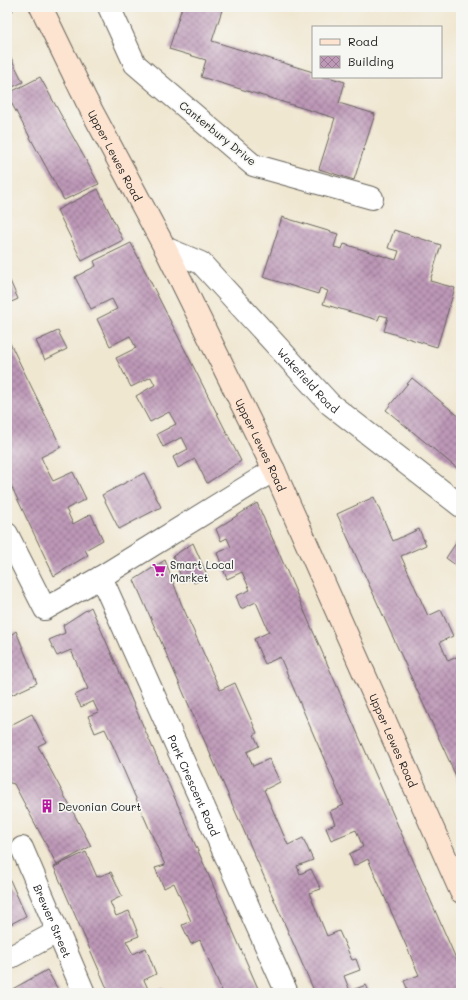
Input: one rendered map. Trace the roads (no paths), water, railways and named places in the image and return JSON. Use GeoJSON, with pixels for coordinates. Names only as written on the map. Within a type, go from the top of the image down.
{"type":"FeatureCollection","features":[{"type":"Feature","properties":{"kind":"street","name":"Upper Lewes Road"},"geometry":{"type":"LineString","coordinates":[[41,7],[86,100],[165,248],[274,470],[461,892]]}},
{"type":"Feature","properties":{"kind":"street","name":"Canterbury Drive"},"geometry":{"type":"LineString","coordinates":[[109,7],[135,64],[253,165],[372,198]]}},
{"type":"Feature","properties":{"kind":"street","name":"Wakefield Road"},"geometry":{"type":"LineString","coordinates":[[165,248],[201,263],[330,404],[461,506]]}},
{"type":"Feature","properties":{"kind":"street"},"geometry":{"type":"LineString","coordinates":[[7,534],[45,609],[101,577],[274,470]]}},
{"type":"Feature","properties":{"kind":"street","name":"Park Crescent Road"},"geometry":{"type":"LineString","coordinates":[[101,577],[287,993]]}},
{"type":"Feature","properties":{"kind":"street","name":"Brewer Street"},"geometry":{"type":"LineString","coordinates":[[22,848],[84,993]]}},
{"type":"Feature","properties":{"kind":"street"},"geometry":{"type":"LineString","coordinates":[[7,959],[57,932]]}},
{"type":"Feature","properties":{"kind":"place","name":"Smart Local Market"},"geometry":{"type":"Point","coordinates":[159,570]}},
{"type":"Feature","properties":{"kind":"place","name":"Devonian Court"},"geometry":{"type":"Point","coordinates":[47,806]}}]}
